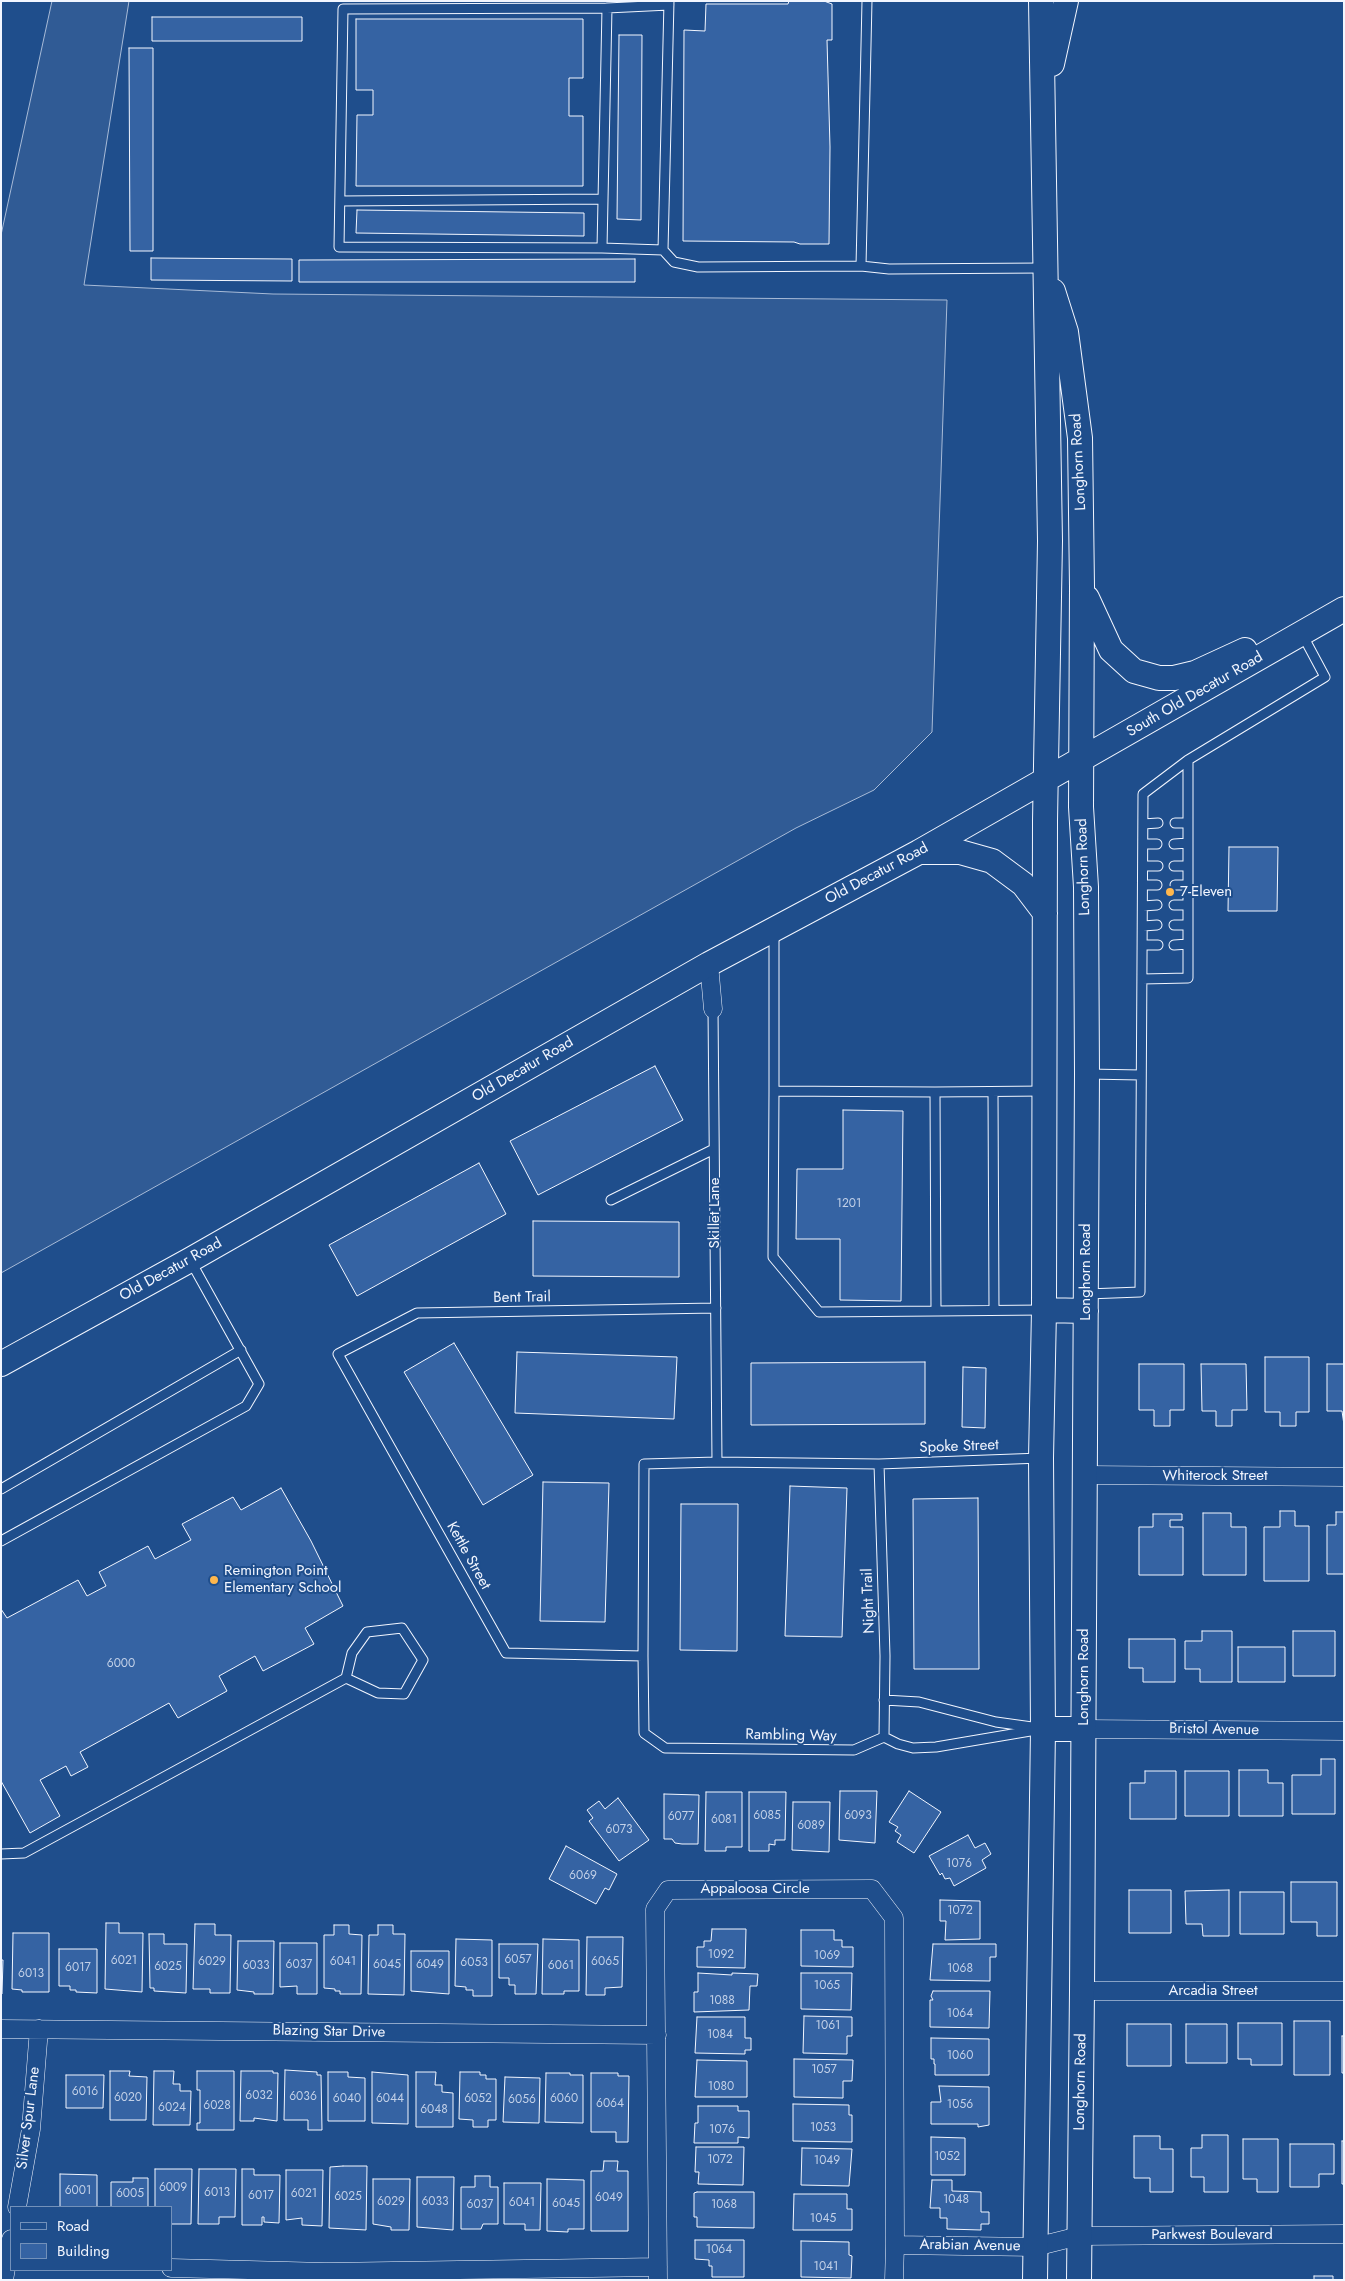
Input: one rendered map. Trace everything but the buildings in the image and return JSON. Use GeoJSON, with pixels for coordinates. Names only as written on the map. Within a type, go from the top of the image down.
{"type":"FeatureCollection","features":[{"type":"Feature","properties":{"kind":"main road","name":"Longhorn Road"},"geometry":{"type":"LineString","coordinates":[[1035,2280],[1042,1729],[1041,1458],[1044,1310],[1046,779],[1050,541],[1042,1]]}},
{"type":"Feature","properties":{"kind":"main road","name":"Longhorn Road"},"geometry":{"type":"LineString","coordinates":[[1044,97],[1066,1]]}},
{"type":"Feature","properties":{"kind":"main road","name":"Longhorn Road"},"geometry":{"type":"LineString","coordinates":[[1045,268],[1066,332],[1080,438],[1082,587],[1081,806],[1086,887],[1087,1074],[1086,1475],[1079,2280]]}},
{"type":"Feature","properties":{"kind":"main road"},"geometry":{"type":"LineString","coordinates":[[1082,587],[1111,650],[1134,672],[1158,678],[1174,678],[1195,673],[1344,604]]}},
{"type":"Feature","properties":{"kind":"main road","name":"South Old Decatur Road"},"geometry":{"type":"LineString","coordinates":[[1046,779],[1344,609]]}},
{"type":"Feature","properties":{"kind":"main road","name":"Old Decatur Road"},"geometry":{"type":"LineString","coordinates":[[1,1364],[190,1260],[709,964],[919,852],[1046,779]]}},
{"type":"Feature","properties":{"kind":"main road"},"geometry":{"type":"LineString","coordinates":[[919,852],[960,852],[992,860],[1023,884],[1045,913]]}},
{"type":"Feature","properties":{"kind":"main road"},"geometry":{"type":"LineString","coordinates":[[1044,1310],[1086,1303]]}},
{"type":"Feature","properties":{"kind":"main road"},"geometry":{"type":"LineString","coordinates":[[1042,1729],[1084,1729]]}},
{"type":"Feature","properties":{"kind":"street","name":"Skillet Lane"},"geometry":{"type":"LineString","coordinates":[[709,964],[713,1009]]}},
{"type":"Feature","properties":{"kind":"street","name":"Whiterock Street"},"geometry":{"type":"LineString","coordinates":[[1086,1475],[1344,1477]]}},
{"type":"Feature","properties":{"kind":"street","name":"Bristol Avenue"},"geometry":{"type":"LineString","coordinates":[[1084,1729],[1344,1732]]}},
{"type":"Feature","properties":{"kind":"street","name":"Appaloosa Circle"},"geometry":{"type":"LineString","coordinates":[[658,2273],[655,1909],[668,1890],[872,1889],[894,1918],[895,2245]]}},
{"type":"Feature","properties":{"kind":"street","name":"Arcadia Street"},"geometry":{"type":"LineString","coordinates":[[1082,1991],[1344,1991]]}},
{"type":"Feature","properties":{"kind":"street","name":"Blazing Star Drive"},"geometry":{"type":"LineString","coordinates":[[1,2029],[657,2035]]}},
{"type":"Feature","properties":{"kind":"street","name":"Silver Spur Lane"},"geometry":{"type":"LineString","coordinates":[[17,2206],[31,2129],[39,2029]]}},
{"type":"Feature","properties":{"kind":"street","name":"Parkwest Boulevard"},"geometry":{"type":"LineString","coordinates":[[1079,2236],[1344,2234]]}},
{"type":"Feature","properties":{"kind":"street","name":"Arabian Avenue"},"geometry":{"type":"LineString","coordinates":[[895,2245],[1035,2247],[1079,2236]]}},
{"type":"Feature","properties":{"kind":"street"},"geometry":{"type":"LineString","coordinates":[[894,2280],[895,2245]]}},
{"type":"Feature","properties":{"kind":"street"},"geometry":{"type":"LineString","coordinates":[[7,2271],[10,2247]]}},
{"type":"Feature","properties":{"kind":"street"},"geometry":{"type":"LineString","coordinates":[[172,2268],[235,2274],[326,2272],[658,2273]]}},
{"type":"Feature","properties":{"kind":"lane"},"geometry":{"type":"LineString","coordinates":[[861,266],[867,1]]}},
{"type":"Feature","properties":{"kind":"lane"},"geometry":{"type":"LineString","coordinates":[[663,250],[339,247],[343,9],[607,8],[669,3],[663,250],[674,262],[698,267],[1045,268]]}},
{"type":"Feature","properties":{"kind":"lane"},"geometry":{"type":"LineString","coordinates":[[602,248],[607,8]]}},
{"type":"Feature","properties":{"kind":"lane"},"geometry":{"type":"LineString","coordinates":[[340,201],[603,200]]}},
{"type":"Feature","properties":{"kind":"lane"},"geometry":{"type":"LineString","coordinates":[[1086,1303],[1140,1292],[1143,794],[1188,760],[1325,677],[1301,634]]}},
{"type":"Feature","properties":{"kind":"lane"},"geometry":{"type":"LineString","coordinates":[[1142,979],[1188,978],[1188,760]]}},
{"type":"Feature","properties":{"kind":"lane"},"geometry":{"type":"LineString","coordinates":[[1175,823],[1188,822]]}},
{"type":"Feature","properties":{"kind":"lane"},"geometry":{"type":"LineString","coordinates":[[1143,824],[1158,823]]}},
{"type":"Feature","properties":{"kind":"lane"},"geometry":{"type":"LineString","coordinates":[[1174,844],[1188,843]]}},
{"type":"Feature","properties":{"kind":"lane"},"geometry":{"type":"LineString","coordinates":[[1143,844],[1157,844]]}},
{"type":"Feature","properties":{"kind":"lane"},"geometry":{"type":"LineString","coordinates":[[1143,866],[1158,866]]}},
{"type":"Feature","properties":{"kind":"lane"},"geometry":{"type":"LineString","coordinates":[[1174,866],[1188,866]]}},
{"type":"Feature","properties":{"kind":"lane"},"geometry":{"type":"LineString","coordinates":[[1143,885],[1157,885]]}},
{"type":"Feature","properties":{"kind":"lane"},"geometry":{"type":"LineString","coordinates":[[1175,885],[1188,885]]}},
{"type":"Feature","properties":{"kind":"lane"},"geometry":{"type":"LineString","coordinates":[[1143,906],[1157,905]]}},
{"type":"Feature","properties":{"kind":"lane"},"geometry":{"type":"LineString","coordinates":[[1174,905],[1188,906]]}},
{"type":"Feature","properties":{"kind":"lane"},"geometry":{"type":"LineString","coordinates":[[1143,926],[1157,925]]}},
{"type":"Feature","properties":{"kind":"lane"},"geometry":{"type":"LineString","coordinates":[[1174,925],[1188,925]]}},
{"type":"Feature","properties":{"kind":"lane"},"geometry":{"type":"LineString","coordinates":[[774,929],[773,1257],[819,1312],[1044,1310]]}},
{"type":"Feature","properties":{"kind":"lane"},"geometry":{"type":"LineString","coordinates":[[1143,944],[1158,944]]}},
{"type":"Feature","properties":{"kind":"lane"},"geometry":{"type":"LineString","coordinates":[[1174,944],[1188,944]]}},
{"type":"Feature","properties":{"kind":"lane","name":"Skillet Lane"},"geometry":{"type":"LineString","coordinates":[[713,1009],[717,1462]]}},
{"type":"Feature","properties":{"kind":"lane"},"geometry":{"type":"LineString","coordinates":[[1087,1074],[1141,1075]]}},
{"type":"Feature","properties":{"kind":"lane"},"geometry":{"type":"LineString","coordinates":[[774,1091],[1045,1091]]}},
{"type":"Feature","properties":{"kind":"lane"},"geometry":{"type":"LineString","coordinates":[[936,1092],[936,1311]]}},
{"type":"Feature","properties":{"kind":"lane"},"geometry":{"type":"LineString","coordinates":[[994,1092],[994,1310]]}},
{"type":"Feature","properties":{"kind":"lane"},"geometry":{"type":"LineString","coordinates":[[611,1200],[714,1149]]}},
{"type":"Feature","properties":{"kind":"lane"},"geometry":{"type":"LineString","coordinates":[[1,1541],[246,1406],[259,1384],[190,1260]]}},
{"type":"Feature","properties":{"kind":"lane","name":"Bent Trail"},"geometry":{"type":"LineString","coordinates":[[338,1354],[417,1313],[716,1308]]}},
{"type":"Feature","properties":{"kind":"lane"},"geometry":{"type":"LineString","coordinates":[[1,1489],[241,1350]]}},
{"type":"Feature","properties":{"kind":"lane","name":"Kettle Street"},"geometry":{"type":"LineString","coordinates":[[338,1354],[506,1653],[643,1656]]}},
{"type":"Feature","properties":{"kind":"lane","name":"Spoke Street"},"geometry":{"type":"LineString","coordinates":[[717,1462],[879,1464],[1041,1458]]}},
{"type":"Feature","properties":{"kind":"lane","name":"Rambling Way"},"geometry":{"type":"LineString","coordinates":[[717,1462],[644,1464],[644,1733],[665,1748],[854,1750],[884,1737]]}},
{"type":"Feature","properties":{"kind":"lane","name":"Night Trail"},"geometry":{"type":"LineString","coordinates":[[879,1464],[885,1656],[884,1737]]}},
{"type":"Feature","properties":{"kind":"lane"},"geometry":{"type":"LineString","coordinates":[[1,1854],[24,1854],[346,1678],[352,1653],[367,1632],[402,1628],[422,1660],[404,1694],[378,1693],[346,1678]]}},
{"type":"Feature","properties":{"kind":"lane"},"geometry":{"type":"LineString","coordinates":[[884,1700],[919,1702],[996,1722],[1042,1729]]}},
{"type":"Feature","properties":{"kind":"lane"},"geometry":{"type":"LineString","coordinates":[[884,1737],[898,1744],[913,1748],[936,1747],[1042,1729]]}},
{"type":"Feature","properties":{"kind":"shaded area"},"geometry":{"type":"Polygon","coordinates":[[[52,1],[129,1],[84,285],[273,294],[947,300],[932,732],[874,790],[796,828],[1,1273],[1,235],[52,1]]]}},
{"type":"Feature","properties":{"kind":"place","name":"7-Eleven"},"geometry":{"type":"Point","coordinates":[1170,892]}},
{"type":"Feature","properties":{"kind":"place","name":"Remington Point Elementary School"},"geometry":{"type":"Point","coordinates":[214,1580]}}]}
